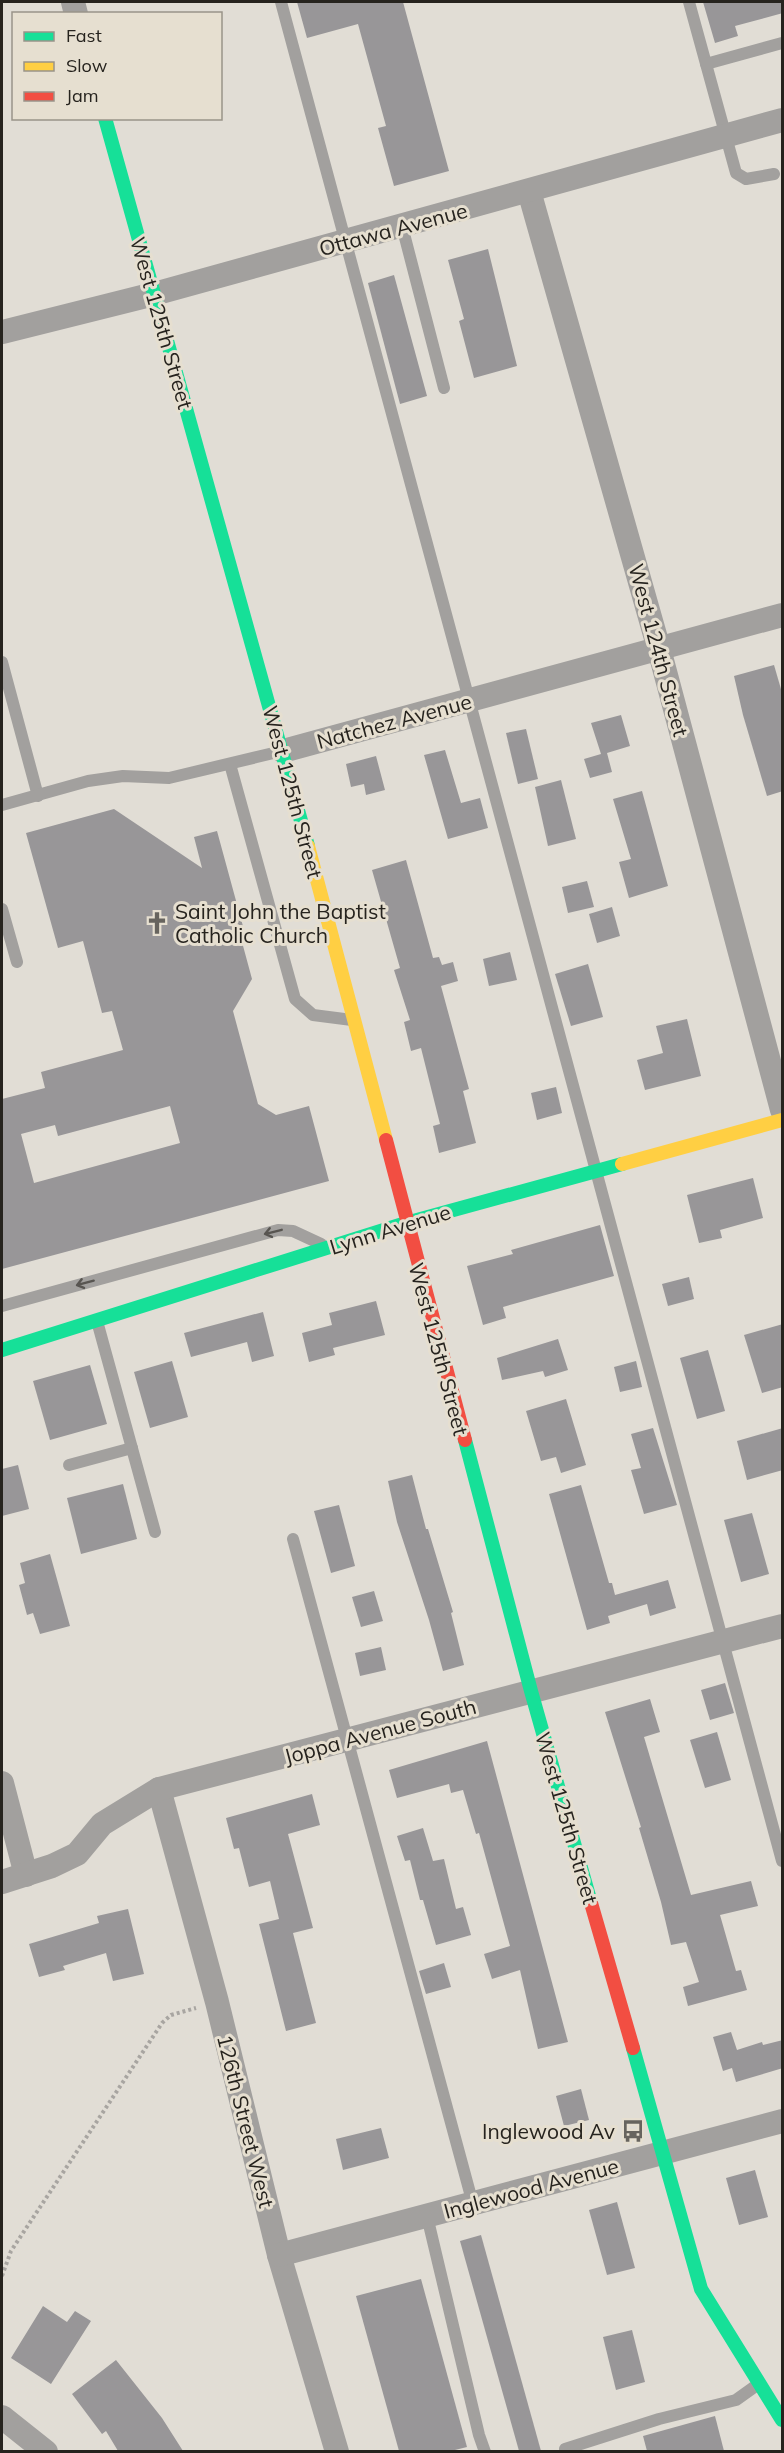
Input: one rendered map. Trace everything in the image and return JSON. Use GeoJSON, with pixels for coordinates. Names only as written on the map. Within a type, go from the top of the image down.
{"type":"FeatureCollection","features":[{"type":"Feature","properties":{"kind":"street","name":"West 125th Street"},"geometry":{"type":"LineString","coordinates":[[106,120],[283,751],[531,1691],[701,2289],[758,2384],[783,2420]]}},
{"type":"Feature","properties":{"kind":"street","name":"Ottawa Avenue"},"geometry":{"type":"LineString","coordinates":[[2,332],[346,242],[783,120]]}},
{"type":"Feature","properties":{"kind":"street","name":"West 124th Street"},"geometry":{"type":"LineString","coordinates":[[530,191],[659,649],[783,1110]]}},
{"type":"Feature","properties":{"kind":"street","name":"Natchez Avenue"},"geometry":{"type":"LineString","coordinates":[[283,751],[783,615]]}},
{"type":"Feature","properties":{"kind":"street","name":"Lynn Avenue"},"geometry":{"type":"LineString","coordinates":[[2,1350],[406,1223],[783,1120]]}},
{"type":"Feature","properties":{"kind":"street","name":"Joppa Avenue South"},"geometry":{"type":"LineString","coordinates":[[2,1882],[52,1866],[77,1854],[102,1824],[159,1789],[783,1626]]}},
{"type":"Feature","properties":{"kind":"street"},"geometry":{"type":"LineString","coordinates":[[2,1783],[26,1875]]}},
{"type":"Feature","properties":{"kind":"street","name":"126th Street West"},"geometry":{"type":"LineString","coordinates":[[159,1789],[217,2002],[279,2255],[337,2451]]}},
{"type":"Feature","properties":{"kind":"street","name":"Inglewood Avenue"},"geometry":{"type":"LineString","coordinates":[[279,2255],[783,2121]]}},
{"type":"Feature","properties":{"kind":"street"},"geometry":{"type":"LineString","coordinates":[[2,2417],[46,2451]]}},
{"type":"Feature","properties":{"kind":"lane"},"geometry":{"type":"LineString","coordinates":[[280,2],[471,701],[783,1861]]}},
{"type":"Feature","properties":{"kind":"lane"},"geometry":{"type":"LineString","coordinates":[[689,2],[736,172],[746,179],[774,174]]}},
{"type":"Feature","properties":{"kind":"lane"},"geometry":{"type":"LineString","coordinates":[[706,64],[783,43]]}},
{"type":"Feature","properties":{"kind":"lane"},"geometry":{"type":"LineString","coordinates":[[402,226],[444,388]]}},
{"type":"Feature","properties":{"kind":"lane"},"geometry":{"type":"LineString","coordinates":[[2,662],[38,796]]}},
{"type":"Feature","properties":{"kind":"lane","name":"Natchez Avenue"},"geometry":{"type":"LineString","coordinates":[[2,806],[88,782],[123,776],[169,778],[283,751]]}},
{"type":"Feature","properties":{"kind":"lane"},"geometry":{"type":"LineString","coordinates":[[230,764],[295,999],[313,1015],[354,1020]]}},
{"type":"Feature","properties":{"kind":"lane"},"geometry":{"type":"LineString","coordinates":[[2,909],[17,962]]}},
{"type":"Feature","properties":{"kind":"lane"},"geometry":{"type":"LineString","coordinates":[[2,1306],[278,1230],[293,1231],[327,1248]]}},
{"type":"Feature","properties":{"kind":"lane"},"geometry":{"type":"LineString","coordinates":[[96,1320],[156,1532]]}},
{"type":"Feature","properties":{"kind":"lane"},"geometry":{"type":"LineString","coordinates":[[69,1465],[132,1448]]}},
{"type":"Feature","properties":{"kind":"lane"},"geometry":{"type":"LineString","coordinates":[[293,1539],[472,2205]]}},
{"type":"Feature","properties":{"kind":"lane"},"geometry":{"type":"LineString","coordinates":[[427,2216],[479,2435],[485,2451]]}},
{"type":"Feature","properties":{"kind":"lane"},"geometry":{"type":"LineString","coordinates":[[565,2450],[659,2419],[736,2400],[758,2384]]}},
{"type":"Feature","properties":{"kind":"path"},"geometry":{"type":"LineString","coordinates":[[2,2276],[11,2251],[162,2023],[171,2015],[217,2002]]}},
{"type":"Feature","properties":{"kind":"building"},"geometry":{"type":"Polygon","coordinates":[[[297,2],[403,2],[449,171],[394,186],[378,128],[386,126],[358,24],[307,38],[297,2]]]}},
{"type":"Feature","properties":{"kind":"building"},"geometry":{"type":"Polygon","coordinates":[[[703,2],[783,2],[783,13],[735,26],[738,36],[715,43],[703,2]]]}},
{"type":"Feature","properties":{"kind":"building"},"geometry":{"type":"Polygon","coordinates":[[[488,249],[517,366],[474,378],[459,321],[464,319],[448,260],[488,249]]]}},
{"type":"Feature","properties":{"kind":"building"},"geometry":{"type":"Polygon","coordinates":[[[394,275],[427,396],[400,404],[368,283],[394,275]]]}},
{"type":"Feature","properties":{"kind":"building"},"geometry":{"type":"Polygon","coordinates":[[[774,665],[783,696],[783,791],[767,796],[734,676],[774,665]]]}},
{"type":"Feature","properties":{"kind":"building"},"geometry":{"type":"Polygon","coordinates":[[[621,715],[630,746],[607,753],[612,772],[590,778],[584,759],[601,754],[591,723],[621,715]]]}},
{"type":"Feature","properties":{"kind":"building"},"geometry":{"type":"Polygon","coordinates":[[[526,729],[538,779],[518,784],[506,733],[526,729]]]}},
{"type":"Feature","properties":{"kind":"building"},"geometry":{"type":"Polygon","coordinates":[[[445,750],[461,803],[480,798],[488,828],[448,839],[424,755],[445,750]]]}},
{"type":"Feature","properties":{"kind":"building"},"geometry":{"type":"Polygon","coordinates":[[[376,756],[385,790],[366,795],[364,784],[351,787],[346,764],[376,756]]]}},
{"type":"Feature","properties":{"kind":"building"},"geometry":{"type":"Polygon","coordinates":[[[561,780],[576,839],[548,846],[535,787],[561,780]]]}},
{"type":"Feature","properties":{"kind":"building"},"geometry":{"type":"Polygon","coordinates":[[[642,791],[668,886],[629,898],[619,862],[631,859],[613,799],[642,791]]]}},
{"type":"Feature","properties":{"kind":"building"},"geometry":{"type":"Polygon","coordinates":[[[114,809],[202,868],[194,837],[217,831],[244,930],[239,931],[252,979],[233,1011],[258,1104],[276,1115],[309,1106],[329,1181],[2,1269],[2,1099],[45,1088],[41,1072],[123,1050],[112,1011],[102,1013],[83,941],[58,948],[26,833],[114,809]],[[170,1106],[58,1136],[55,1125],[21,1134],[34,1183],[180,1143],[170,1106]]]}},
{"type":"Feature","properties":{"kind":"building"},"geometry":{"type":"Polygon","coordinates":[[[406,860],[433,958],[439,957],[442,965],[453,962],[458,981],[441,986],[469,1089],[463,1091],[476,1143],[439,1153],[433,1126],[440,1124],[421,1048],[411,1051],[404,1022],[410,1020],[394,970],[400,968],[372,870],[406,860]]]}},
{"type":"Feature","properties":{"kind":"building"},"geometry":{"type":"Polygon","coordinates":[[[587,881],[594,907],[568,913],[562,887],[587,881]]]}},
{"type":"Feature","properties":{"kind":"building"},"geometry":{"type":"Polygon","coordinates":[[[612,907],[620,936],[597,943],[589,914],[612,907]]]}},
{"type":"Feature","properties":{"kind":"building"},"geometry":{"type":"Polygon","coordinates":[[[510,952],[517,980],[489,986],[483,959],[510,952]]]}},
{"type":"Feature","properties":{"kind":"building"},"geometry":{"type":"Polygon","coordinates":[[[588,964],[603,1017],[571,1026],[555,974],[588,964]]]}},
{"type":"Feature","properties":{"kind":"building"},"geometry":{"type":"Polygon","coordinates":[[[687,1019],[701,1076],[645,1090],[637,1060],[663,1053],[656,1026],[687,1019]]]}},
{"type":"Feature","properties":{"kind":"building"},"geometry":{"type":"Polygon","coordinates":[[[556,1087],[562,1113],[537,1120],[531,1093],[556,1087]]]}},
{"type":"Feature","properties":{"kind":"building"},"geometry":{"type":"Polygon","coordinates":[[[753,1178],[763,1218],[720,1230],[722,1238],[699,1243],[687,1195],[753,1178]]]}},
{"type":"Feature","properties":{"kind":"building"},"geometry":{"type":"Polygon","coordinates":[[[600,1225],[614,1276],[503,1307],[506,1318],[483,1325],[467,1266],[513,1254],[511,1250],[600,1225]]]}},
{"type":"Feature","properties":{"kind":"building"},"geometry":{"type":"Polygon","coordinates":[[[689,1277],[694,1299],[668,1306],[662,1284],[689,1277]]]}},
{"type":"Feature","properties":{"kind":"building"},"geometry":{"type":"Polygon","coordinates":[[[376,1301],[385,1335],[333,1348],[335,1355],[309,1362],[302,1333],[332,1325],[329,1313],[376,1301]]]}},
{"type":"Feature","properties":{"kind":"building"},"geometry":{"type":"Polygon","coordinates":[[[263,1312],[274,1356],[252,1362],[247,1342],[191,1357],[184,1333],[263,1312]]]}},
{"type":"Feature","properties":{"kind":"building"},"geometry":{"type":"Polygon","coordinates":[[[783,1324],[783,1387],[762,1393],[744,1335],[783,1324]]]}},
{"type":"Feature","properties":{"kind":"building"},"geometry":{"type":"Polygon","coordinates":[[[558,1339],[568,1370],[545,1377],[543,1371],[502,1380],[497,1358],[558,1339]]]}},
{"type":"Feature","properties":{"kind":"building"},"geometry":{"type":"Polygon","coordinates":[[[708,1350],[725,1411],[697,1419],[680,1358],[708,1350]]]}},
{"type":"Feature","properties":{"kind":"building"},"geometry":{"type":"Polygon","coordinates":[[[172,1361],[188,1417],[150,1428],[134,1372],[172,1361]]]}},
{"type":"Feature","properties":{"kind":"building"},"geometry":{"type":"Polygon","coordinates":[[[636,1361],[642,1387],[620,1392],[614,1367],[636,1361]]]}},
{"type":"Feature","properties":{"kind":"building"},"geometry":{"type":"Polygon","coordinates":[[[90,1365],[107,1424],[50,1440],[33,1381],[90,1365]]]}},
{"type":"Feature","properties":{"kind":"building"},"geometry":{"type":"Polygon","coordinates":[[[566,1399],[586,1465],[561,1473],[556,1457],[541,1461],[526,1411],[566,1399]]]}},
{"type":"Feature","properties":{"kind":"building"},"geometry":{"type":"Polygon","coordinates":[[[653,1428],[677,1505],[644,1514],[631,1470],[641,1468],[631,1434],[653,1428]]]}},
{"type":"Feature","properties":{"kind":"building"},"geometry":{"type":"Polygon","coordinates":[[[783,1428],[783,1470],[747,1480],[737,1441],[783,1428]]]}},
{"type":"Feature","properties":{"kind":"building"},"geometry":{"type":"Polygon","coordinates":[[[18,1465],[29,1509],[2,1516],[2,1469],[18,1465]]]}},
{"type":"Feature","properties":{"kind":"building"},"geometry":{"type":"Polygon","coordinates":[[[412,1475],[426,1529],[428,1529],[453,1612],[451,1613],[464,1665],[443,1671],[397,1522],[388,1481],[412,1475]]]}},
{"type":"Feature","properties":{"kind":"building"},"geometry":{"type":"Polygon","coordinates":[[[123,1484],[137,1539],[81,1554],[67,1498],[123,1484]]]}},
{"type":"Feature","properties":{"kind":"building"},"geometry":{"type":"Polygon","coordinates":[[[581,1485],[609,1583],[612,1583],[615,1595],[668,1580],[676,1608],[650,1616],[647,1604],[608,1616],[610,1623],[587,1630],[549,1494],[581,1485]]]}},
{"type":"Feature","properties":{"kind":"building"},"geometry":{"type":"Polygon","coordinates":[[[339,1505],[355,1566],[331,1573],[314,1511],[339,1505]]]}},
{"type":"Feature","properties":{"kind":"building"},"geometry":{"type":"Polygon","coordinates":[[[752,1513],[769,1574],[741,1582],[724,1520],[752,1513]]]}},
{"type":"Feature","properties":{"kind":"building"},"geometry":{"type":"Polygon","coordinates":[[[50,1554],[70,1626],[40,1634],[33,1613],[27,1615],[19,1585],[25,1583],[20,1563],[50,1554]]]}},
{"type":"Feature","properties":{"kind":"building"},"geometry":{"type":"Polygon","coordinates":[[[374,1591],[383,1621],[361,1627],[352,1597],[374,1591]]]}},
{"type":"Feature","properties":{"kind":"building"},"geometry":{"type":"Polygon","coordinates":[[[381,1647],[386,1670],[360,1676],[355,1653],[381,1647]]]}},
{"type":"Feature","properties":{"kind":"building"},"geometry":{"type":"Polygon","coordinates":[[[725,1683],[734,1713],[710,1720],[701,1690],[725,1683]]]}},
{"type":"Feature","properties":{"kind":"building"},"geometry":{"type":"Polygon","coordinates":[[[650,1699],[660,1732],[644,1737],[691,1895],[751,1881],[758,1906],[720,1915],[736,1971],[741,1970],[747,1990],[688,2006],[683,1987],[699,1982],[686,1942],[671,1945],[639,1828],[641,1827],[605,1712],[650,1699]]]}},
{"type":"Feature","properties":{"kind":"building"},"geometry":{"type":"Polygon","coordinates":[[[717,1732],[731,1780],[705,1788],[690,1740],[717,1732]]]}},
{"type":"Feature","properties":{"kind":"building"},"geometry":{"type":"Polygon","coordinates":[[[487,1741],[568,2042],[538,2049],[520,1970],[492,1979],[484,1954],[510,1946],[479,1833],[476,1834],[463,1790],[451,1793],[449,1784],[397,1798],[389,1770],[487,1741]]]}},
{"type":"Feature","properties":{"kind":"building"},"geometry":{"type":"Polygon","coordinates":[[[312,1794],[320,1825],[288,1834],[313,1928],[293,1933],[316,2023],[286,2031],[259,1924],[279,1919],[270,1881],[249,1887],[239,1848],[234,1849],[226,1818],[312,1794]]]}},
{"type":"Feature","properties":{"kind":"building"},"geometry":{"type":"Polygon","coordinates":[[[423,1828],[433,1861],[444,1859],[456,1909],[463,1907],[471,1935],[436,1945],[423,1900],[420,1900],[410,1860],[405,1861],[397,1836],[423,1828]]]}},
{"type":"Feature","properties":{"kind":"building"},"geometry":{"type":"Polygon","coordinates":[[[128,1909],[144,1974],[113,1981],[106,1953],[63,1966],[65,1970],[39,1977],[29,1944],[99,1923],[97,1916],[128,1909]]]}},
{"type":"Feature","properties":{"kind":"building"},"geometry":{"type":"Polygon","coordinates":[[[444,1963],[451,1987],[426,1994],[419,1971],[444,1963]]]}},
{"type":"Feature","properties":{"kind":"building"},"geometry":{"type":"Polygon","coordinates":[[[731,2032],[737,2050],[762,2042],[763,2045],[783,2040],[783,2068],[736,2082],[732,2068],[723,2071],[713,2037],[731,2032]]]}},
{"type":"Feature","properties":{"kind":"building"},"geometry":{"type":"Polygon","coordinates":[[[581,2089],[589,2120],[564,2126],[556,2096],[581,2089]]]}},
{"type":"Feature","properties":{"kind":"building"},"geometry":{"type":"Polygon","coordinates":[[[381,2128],[389,2158],[343,2170],[336,2139],[381,2128]]]}},
{"type":"Feature","properties":{"kind":"building"},"geometry":{"type":"Polygon","coordinates":[[[755,2170],[768,2217],[739,2225],[726,2178],[755,2170]]]}},
{"type":"Feature","properties":{"kind":"building"},"geometry":{"type":"Polygon","coordinates":[[[617,2202],[635,2268],[607,2275],[589,2210],[617,2202]]]}},
{"type":"Feature","properties":{"kind":"building"},"geometry":{"type":"Polygon","coordinates":[[[481,2235],[541,2451],[519,2451],[460,2241],[481,2235]]]}},
{"type":"Feature","properties":{"kind":"building"},"geometry":{"type":"Polygon","coordinates":[[[421,2279],[467,2447],[451,2451],[399,2451],[356,2296],[421,2279]]]}},
{"type":"Feature","properties":{"kind":"building"},"geometry":{"type":"Polygon","coordinates":[[[43,2306],[67,2322],[75,2311],[91,2321],[51,2384],[11,2358],[43,2306]]]}},
{"type":"Feature","properties":{"kind":"building"},"geometry":{"type":"Polygon","coordinates":[[[632,2330],[645,2382],[616,2390],[603,2337],[632,2330]]]}},
{"type":"Feature","properties":{"kind":"building"},"geometry":{"type":"Polygon","coordinates":[[[116,2360],[162,2418],[183,2451],[118,2451],[106,2431],[102,2434],[72,2394],[116,2360]]]}},
{"type":"Feature","properties":{"kind":"building"},"geometry":{"type":"Polygon","coordinates":[[[715,2416],[724,2451],[647,2451],[643,2436],[715,2416]]]}},
{"type":"Feature","properties":{"kind":"traffic: fast"},"geometry":{"type":"LineString","coordinates":[[106,120],[308,846]]}},
{"type":"Feature","properties":{"kind":"traffic: fast"},"geometry":{"type":"LineString","coordinates":[[2,1350],[406,1223],[622,1164]]}},
{"type":"Feature","properties":{"kind":"traffic: fast"},"geometry":{"type":"LineString","coordinates":[[465,1440],[531,1691],[591,1903]]}},
{"type":"Feature","properties":{"kind":"traffic: fast"},"geometry":{"type":"LineString","coordinates":[[633,2048],[701,2289],[782,2420]]}},
{"type":"Feature","properties":{"kind":"traffic: slow"},"geometry":{"type":"LineString","coordinates":[[308,846],[386,1140]]}},
{"type":"Feature","properties":{"kind":"traffic: slow"},"geometry":{"type":"LineString","coordinates":[[622,1164],[782,1120]]}},
{"type":"Feature","properties":{"kind":"traffic: jam"},"geometry":{"type":"LineString","coordinates":[[386,1140],[465,1440]]}},
{"type":"Feature","properties":{"kind":"traffic: jam"},"geometry":{"type":"LineString","coordinates":[[591,1903],[633,2048]]}},
{"type":"Feature","properties":{"kind":"place","name":"Saint John the Baptist Catholic Church"},"geometry":{"type":"Point","coordinates":[157,923]}},
{"type":"Feature","properties":{"kind":"place","name":"Inglewood Av"},"geometry":{"type":"Point","coordinates":[633,2131]}}]}
